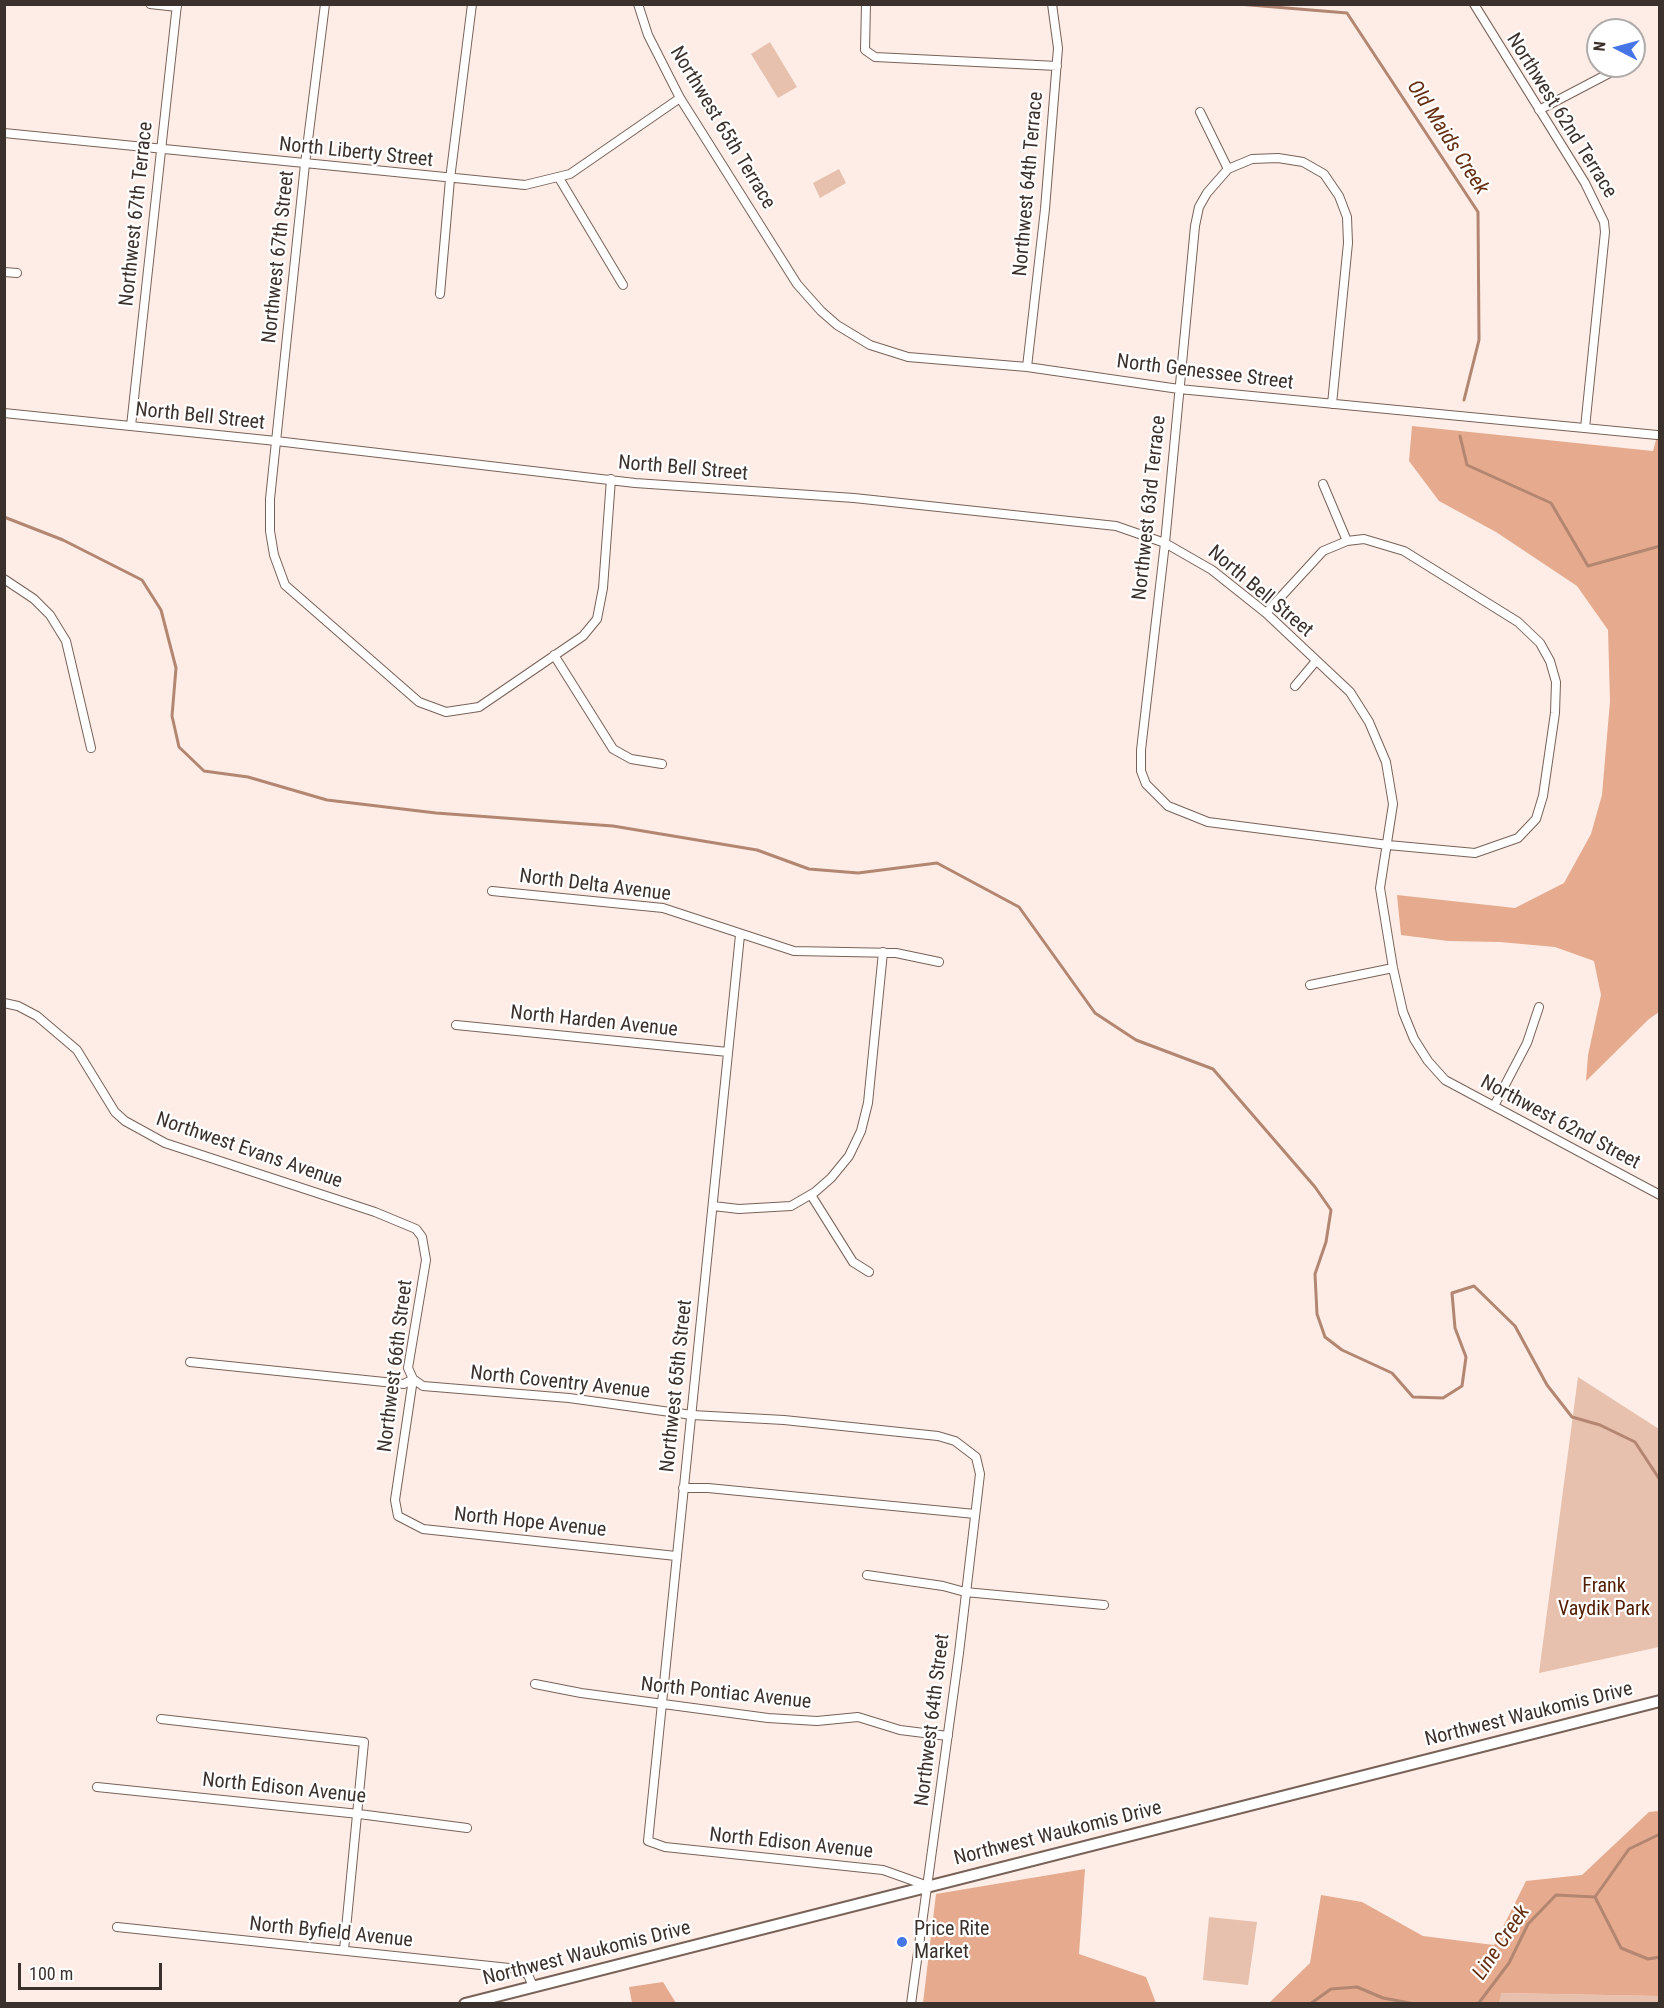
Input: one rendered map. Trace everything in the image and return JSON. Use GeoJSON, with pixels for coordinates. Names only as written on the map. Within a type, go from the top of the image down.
{"type":"FeatureCollection","features":[{"type":"Feature","properties":{"kind":"main road","name":"Northwest Waukomis Drive"},"geometry":{"type":"LineString","coordinates":[[465,2004],[1659,1701]]}},
{"type":"Feature","properties":{"kind":"street"},"geometry":{"type":"LineString","coordinates":[[150,4],[177,6]]}},
{"type":"Feature","properties":{"kind":"street","name":"Northwest 67th Street"},"geometry":{"type":"LineString","coordinates":[[325,4],[305,164],[276,441],[270,531],[274,555],[285,585],[419,702],[446,712],[478,706],[583,636],[597,619],[603,588],[611,479]]}},
{"type":"Feature","properties":{"kind":"street"},"geometry":{"type":"LineString","coordinates":[[440,294],[450,179],[472,4]]}},
{"type":"Feature","properties":{"kind":"street","name":"Northwest 65th Terrace"},"geometry":{"type":"LineString","coordinates":[[638,4],[648,35],[680,98],[785,264]]}},
{"type":"Feature","properties":{"kind":"street"},"geometry":{"type":"LineString","coordinates":[[866,4],[865,50],[875,57],[1057,66]]}},
{"type":"Feature","properties":{"kind":"street","name":"Northwest 64th Terrace"},"geometry":{"type":"LineString","coordinates":[[1027,367],[1045,209],[1057,66],[1058,48],[1052,4]]}},
{"type":"Feature","properties":{"kind":"street","name":"Northwest 62nd Terrace"},"geometry":{"type":"LineString","coordinates":[[1474,4],[1594,198],[1605,232],[1585,428]]}},
{"type":"Feature","properties":{"kind":"street","name":"Northwest 67th Terrace"},"geometry":{"type":"LineString","coordinates":[[131,426],[177,6]]}},
{"type":"Feature","properties":{"kind":"street"},"geometry":{"type":"LineString","coordinates":[[1539,110],[1600,78]]}},
{"type":"Feature","properties":{"kind":"street","name":"North Liberty Street"},"geometry":{"type":"LineString","coordinates":[[4,133],[525,185],[570,174],[680,98]]}},
{"type":"Feature","properties":{"kind":"street"},"geometry":{"type":"LineString","coordinates":[[1200,112],[1228,169],[1252,159],[1278,158],[1303,162],[1324,174],[1339,196],[1347,218],[1348,243],[1332,404]]}},
{"type":"Feature","properties":{"kind":"street","name":"Northwest 63rd Terrace"},"geometry":{"type":"LineString","coordinates":[[1228,169],[1207,193],[1197,215],[1141,771],[1146,784],[1168,806],[1208,822],[1388,845]]}},
{"type":"Feature","properties":{"kind":"street"},"geometry":{"type":"LineString","coordinates":[[559,178],[623,285]]}},
{"type":"Feature","properties":{"kind":"street","name":"North Genessee Street"},"geometry":{"type":"LineString","coordinates":[[785,264],[804,293],[820,311],[849,334],[870,345],[908,357],[1027,367],[1179,389],[1657,435]]}},
{"type":"Feature","properties":{"kind":"street"},"geometry":{"type":"LineString","coordinates":[[4,272],[17,273]]}},
{"type":"Feature","properties":{"kind":"street","name":"North Bell Street"},"geometry":{"type":"LineString","coordinates":[[4,413],[276,441],[635,483],[854,498],[1116,526],[1165,543],[1212,570],[1266,614],[1350,692],[1378,741],[1386,762],[1393,804],[1380,888],[1393,968],[1403,1012],[1414,1039],[1445,1080]]}},
{"type":"Feature","properties":{"kind":"street"},"geometry":{"type":"LineString","coordinates":[[1323,484],[1347,541]]}},
{"type":"Feature","properties":{"kind":"street"},"geometry":{"type":"LineString","coordinates":[[1266,614],[1323,551],[1347,541],[1364,539],[1404,550],[1518,622],[1540,643],[1550,661],[1556,682],[1555,712],[1544,796],[1536,819],[1518,838],[1475,853],[1388,845]]}},
{"type":"Feature","properties":{"kind":"street"},"geometry":{"type":"LineString","coordinates":[[4,579],[34,599],[50,615],[66,641],[91,748]]}},
{"type":"Feature","properties":{"kind":"street"},"geometry":{"type":"LineString","coordinates":[[554,655],[613,749],[631,759],[662,764]]}},
{"type":"Feature","properties":{"kind":"street","name":"North Bell Street"},"geometry":{"type":"LineString","coordinates":[[1295,686],[1316,661]]}},
{"type":"Feature","properties":{"kind":"street","name":"North Delta Avenue"},"geometry":{"type":"LineString","coordinates":[[492,891],[663,908],[794,951],[883,952],[939,962]]}},
{"type":"Feature","properties":{"kind":"street","name":"Northwest 65th Street"},"geometry":{"type":"LineString","coordinates":[[648,1841],[740,934]]}},
{"type":"Feature","properties":{"kind":"street"},"geometry":{"type":"LineString","coordinates":[[713,1206],[739,1209],[791,1206],[811,1195],[831,1178],[849,1156],[865,1117],[883,952]]}},
{"type":"Feature","properties":{"kind":"street"},"geometry":{"type":"LineString","coordinates":[[1310,985],[1393,968]]}},
{"type":"Feature","properties":{"kind":"street","name":"Northwest Evans Avenue"},"geometry":{"type":"LineString","coordinates":[[4,1004],[18,1006],[38,1016],[77,1050],[115,1112],[125,1121],[165,1143],[375,1212],[416,1229],[422,1237]]}},
{"type":"Feature","properties":{"kind":"street"},"geometry":{"type":"LineString","coordinates":[[1494,1106],[1531,1035],[1539,1007]]}},
{"type":"Feature","properties":{"kind":"street","name":"North Harden Avenue"},"geometry":{"type":"LineString","coordinates":[[456,1025],[728,1052]]}},
{"type":"Feature","properties":{"kind":"street","name":"Northwest 62nd Street"},"geometry":{"type":"LineString","coordinates":[[1445,1080],[1659,1194]]}},
{"type":"Feature","properties":{"kind":"street"},"geometry":{"type":"LineString","coordinates":[[811,1195],[853,1262],[869,1272]]}},
{"type":"Feature","properties":{"kind":"street","name":"Northwest 66th Street"},"geometry":{"type":"LineString","coordinates":[[395,1500],[412,1379],[408,1368],[426,1260],[422,1237]]}},
{"type":"Feature","properties":{"kind":"street","name":"North Coventry Avenue"},"geometry":{"type":"LineString","coordinates":[[190,1362],[404,1384],[412,1379],[423,1386],[569,1398],[692,1415],[784,1420],[938,1436],[963,1446]]}},
{"type":"Feature","properties":{"kind":"street","name":"Northwest 64th Street"},"geometry":{"type":"LineString","coordinates":[[911,2004],[948,1737],[980,1474],[976,1457],[963,1446]]}},
{"type":"Feature","properties":{"kind":"street"},"geometry":{"type":"LineString","coordinates":[[683,1488],[708,1488],[975,1514]]}},
{"type":"Feature","properties":{"kind":"street","name":"North Hope Avenue"},"geometry":{"type":"LineString","coordinates":[[395,1500],[399,1516],[423,1529],[676,1556]]}},
{"type":"Feature","properties":{"kind":"street"},"geometry":{"type":"LineString","coordinates":[[867,1575],[943,1586],[965,1592],[1104,1605]]}},
{"type":"Feature","properties":{"kind":"street","name":"North Pontiac Avenue"},"geometry":{"type":"LineString","coordinates":[[535,1684],[768,1718],[817,1721],[858,1717],[900,1730],[948,1737]]}},
{"type":"Feature","properties":{"kind":"street"},"geometry":{"type":"LineString","coordinates":[[162,1719],[364,1742],[359,1814],[344,1950]]}},
{"type":"Feature","properties":{"kind":"street","name":"North Edison Avenue"},"geometry":{"type":"LineString","coordinates":[[97,1787],[359,1814],[467,1828]]}},
{"type":"Feature","properties":{"kind":"street","name":"North Edison Avenue"},"geometry":{"type":"LineString","coordinates":[[648,1841],[665,1847],[883,1870],[928,1886]]}},
{"type":"Feature","properties":{"kind":"street","name":"North Byfield Avenue"},"geometry":{"type":"LineString","coordinates":[[117,1927],[519,1969],[528,1976],[533,1986]]}},
{"type":"Feature","properties":{"kind":"green space"},"geometry":{"type":"Polygon","coordinates":[[[770,42],[797,87],[778,98],[751,54],[770,42]]]}},
{"type":"Feature","properties":{"kind":"green space"},"geometry":{"type":"Polygon","coordinates":[[[839,169],[846,183],[820,198],[813,183],[839,169]]]}},
{"type":"Feature","properties":{"kind":"green space","name":"Frank Vaydik Park"},"geometry":{"type":"Polygon","coordinates":[[[1578,1377],[1659,1429],[1659,1647],[1539,1673],[1578,1377]]]}},
{"type":"Feature","properties":{"kind":"green space"},"geometry":{"type":"Polygon","coordinates":[[[1209,1917],[1257,1922],[1248,1985],[1203,1980],[1209,1917]]]}},
{"type":"Feature","properties":{"kind":"green space"},"geometry":{"type":"Polygon","coordinates":[[[1500,1993],[1660,1996],[1659,2004],[1499,2004],[1500,1993]]]}},
{"type":"Feature","properties":{"kind":"shaded area"},"geometry":{"type":"Polygon","coordinates":[[[1412,426],[1653,451],[1659,429],[1659,1012],[1586,1081],[1588,1055],[1601,995],[1594,961],[1555,947],[1500,942],[1448,941],[1401,935],[1397,895],[1515,908],[1564,883],[1591,834],[1602,795],[1610,701],[1608,630],[1577,586],[1496,532],[1439,501],[1409,461],[1412,426]]]}},
{"type":"Feature","properties":{"kind":"shaded area"},"geometry":{"type":"Polygon","coordinates":[[[1659,1811],[1659,1996],[1501,1993],[1499,2004],[1269,2003],[1310,1963],[1321,1895],[1362,1902],[1423,1936],[1494,1945],[1526,1881],[1582,1875],[1649,1812],[1659,1811]]]}},
{"type":"Feature","properties":{"kind":"shaded area"},"geometry":{"type":"Polygon","coordinates":[[[1085,1869],[1079,1954],[1146,1977],[1156,2003],[923,2003],[936,1894],[1085,1869]]]}},
{"type":"Feature","properties":{"kind":"shaded area"},"geometry":{"type":"Polygon","coordinates":[[[663,1982],[676,2003],[632,2003],[629,1987],[663,1982]]]}},
{"type":"Feature","properties":{"kind":"waterway","name":"Old Maids Creek"},"geometry":{"type":"LineString","coordinates":[[1238,4],[1347,13],[1478,212],[1479,340],[1464,400]]}},
{"type":"Feature","properties":{"kind":"waterway","name":"Old Maids Creek"},"geometry":{"type":"LineString","coordinates":[[1460,436],[1467,465],[1551,503],[1588,566],[1660,546]]}},
{"type":"Feature","properties":{"kind":"waterway"},"geometry":{"type":"LineString","coordinates":[[4,517],[63,540],[142,580],[161,610],[176,668],[172,716],[179,747],[204,771],[248,777],[327,800],[436,813],[613,826],[757,850],[809,869],[858,873],[937,863],[1019,907],[1095,1013],[1136,1040],[1213,1069],[1315,1187],[1331,1210],[1326,1242],[1315,1274],[1317,1314],[1325,1337],[1342,1350],[1392,1373],[1413,1397],[1443,1398],[1462,1386],[1466,1357],[1455,1328],[1452,1293],[1474,1286],[1515,1326],[1547,1385],[1572,1417],[1600,1425],[1635,1442],[1660,1480]]}},
{"type":"Feature","properties":{"kind":"waterway"},"geometry":{"type":"LineString","coordinates":[[1595,1897],[1629,1849],[1660,1834]]}},
{"type":"Feature","properties":{"kind":"waterway","name":"Line Creek"},"geometry":{"type":"LineString","coordinates":[[1478,2004],[1509,1963],[1528,1924],[1556,1895],[1595,1897],[1621,1948],[1648,1959],[1660,1957]]}},
{"type":"Feature","properties":{"kind":"waterway","name":"Line Creek"},"geometry":{"type":"LineString","coordinates":[[1310,2004],[1331,1989],[1357,1987],[1383,1998],[1415,2004]]}},
{"type":"Feature","properties":{"kind":"place","name":"Price Rite Market"},"geometry":{"type":"Point","coordinates":[902,1942]}}]}
